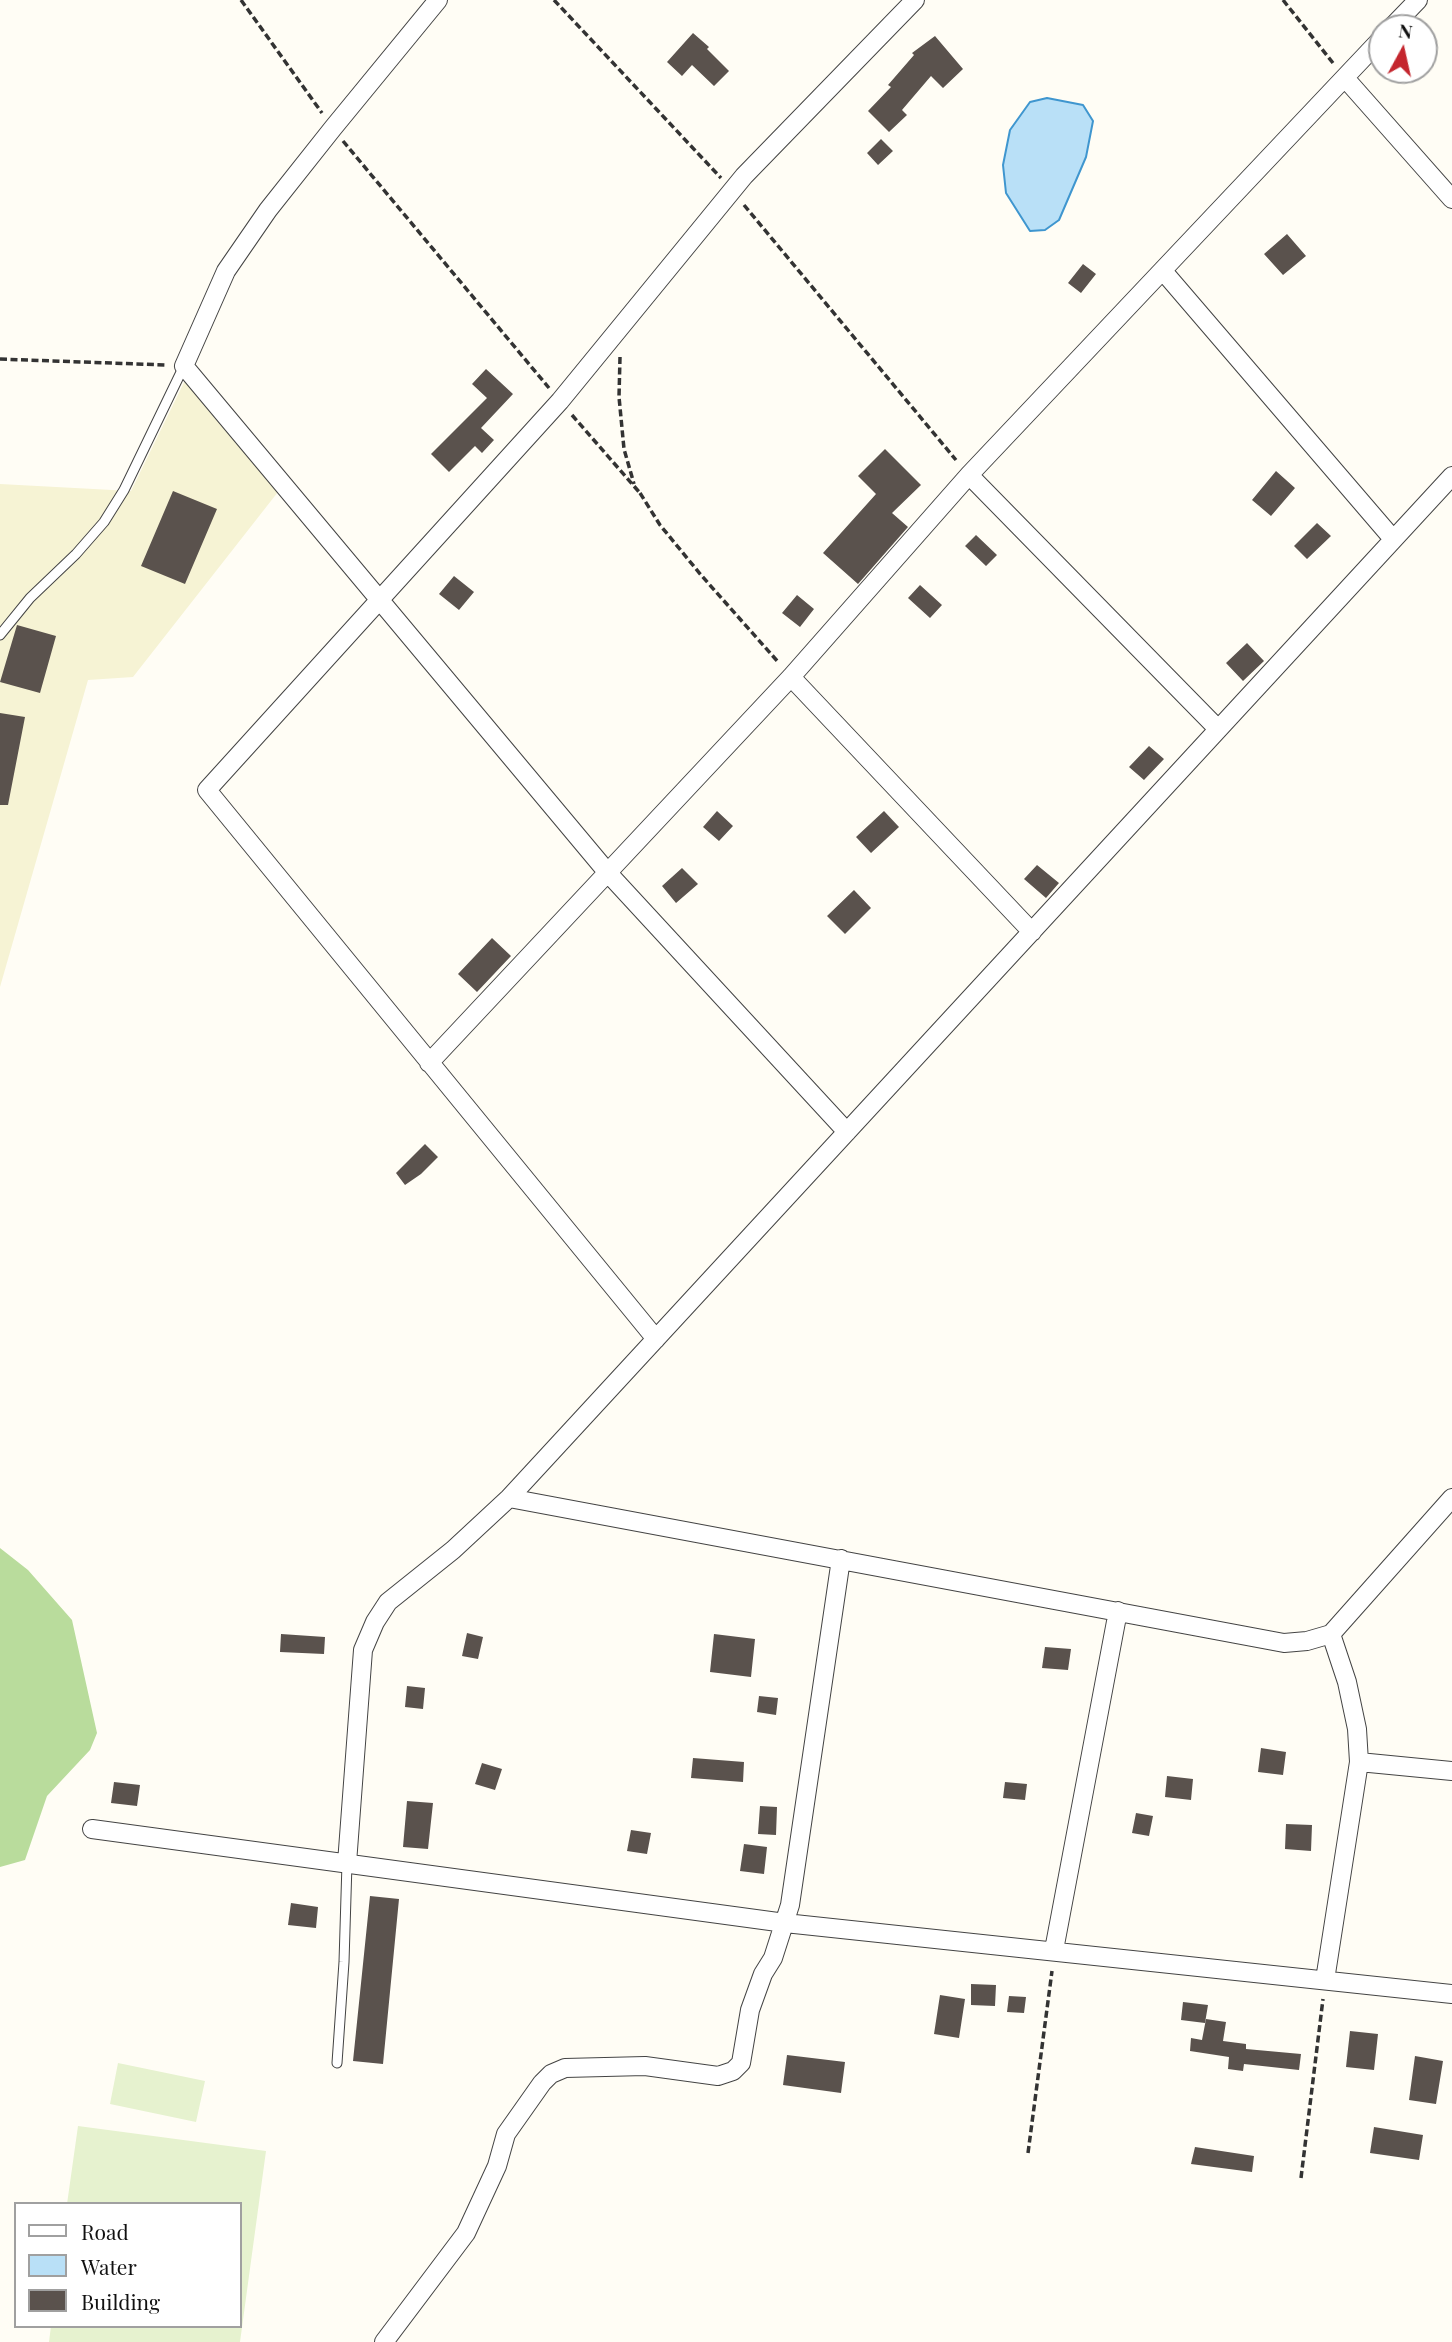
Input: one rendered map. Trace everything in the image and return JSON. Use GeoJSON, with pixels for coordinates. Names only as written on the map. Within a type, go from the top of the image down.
{"type":"FeatureCollection","features":[{"type":"Feature","properties":{"kind":"street"},"geometry":{"type":"LineString","coordinates":[[438,0],[268,210],[226,271],[184,366],[608,873],[847,1132]]}},
{"type":"Feature","properties":{"kind":"street"},"geometry":{"type":"LineString","coordinates":[[656,1339],[207,790],[560,401],[732,190],[915,0]]}},
{"type":"Feature","properties":{"kind":"street"},"geometry":{"type":"LineString","coordinates":[[1404,14],[1418,0]]}},
{"type":"Feature","properties":{"kind":"street"},"geometry":{"type":"LineString","coordinates":[[429,1063],[792,677],[969,475],[1368,53]]}},
{"type":"Feature","properties":{"kind":"street"},"geometry":{"type":"LineString","coordinates":[[1345,78],[1452,199]]}},
{"type":"Feature","properties":{"kind":"street"},"geometry":{"type":"LineString","coordinates":[[1163,271],[1393,540]]}},
{"type":"Feature","properties":{"kind":"street"},"geometry":{"type":"LineString","coordinates":[[969,475],[1219,729]]}},
{"type":"Feature","properties":{"kind":"street"},"geometry":{"type":"LineString","coordinates":[[347,1863],[363,1650],[375,1622],[388,1602],[453,1550],[509,1498],[1452,476]]}},
{"type":"Feature","properties":{"kind":"street"},"geometry":{"type":"LineString","coordinates":[[792,677],[1032,932]]}},
{"type":"Feature","properties":{"kind":"street"},"geometry":{"type":"LineString","coordinates":[[509,1498],[1284,1643],[1307,1641],[1331,1634],[1452,1498]]}},
{"type":"Feature","properties":{"kind":"street"},"geometry":{"type":"LineString","coordinates":[[383,2342],[466,2233],[497,2166],[506,2134],[551,2074],[565,2068],[645,2066],[718,2076],[726,2075],[741,2063],[750,2010],[785,1923],[841,1559]]}},
{"type":"Feature","properties":{"kind":"street"},"geometry":{"type":"LineString","coordinates":[[1054,1950],[1118,1611]]}},
{"type":"Feature","properties":{"kind":"street"},"geometry":{"type":"LineString","coordinates":[[1325,1980],[1359,1762],[1357,1729],[1350,1693],[1331,1634]]}},
{"type":"Feature","properties":{"kind":"street"},"geometry":{"type":"LineString","coordinates":[[1359,1762],[1452,1770]]}},
{"type":"Feature","properties":{"kind":"street"},"geometry":{"type":"LineString","coordinates":[[92,1829],[785,1923],[1452,1994]]}},
{"type":"Feature","properties":{"kind":"lane"},"geometry":{"type":"LineString","coordinates":[[0,635],[30,598],[76,554],[104,522],[124,491],[184,366]]}},
{"type":"Feature","properties":{"kind":"lane"},"geometry":{"type":"LineString","coordinates":[[337,2063],[347,1863]]}},
{"type":"Feature","properties":{"kind":"path"},"geometry":{"type":"LineString","coordinates":[[241,0],[332,128],[640,493]]}},
{"type":"Feature","properties":{"kind":"path"},"geometry":{"type":"LineString","coordinates":[[554,0],[732,190],[969,475]]}},
{"type":"Feature","properties":{"kind":"path"},"geometry":{"type":"LineString","coordinates":[[1283,0],[1345,78]]}},
{"type":"Feature","properties":{"kind":"path"},"geometry":{"type":"LineString","coordinates":[[621,327],[619,397],[624,450],[634,484],[660,525],[792,677]]}},
{"type":"Feature","properties":{"kind":"path"},"geometry":{"type":"LineString","coordinates":[[0,359],[184,366]]}},
{"type":"Feature","properties":{"kind":"path"},"geometry":{"type":"LineString","coordinates":[[1028,2152],[1054,1950]]}},
{"type":"Feature","properties":{"kind":"path"},"geometry":{"type":"LineString","coordinates":[[1301,2178],[1325,1980]]}},
{"type":"Feature","properties":{"kind":"shaded area"},"geometry":{"type":"Polygon","coordinates":[[[192,366],[285,483],[133,677],[88,680],[0,987],[0,484],[131,491],[192,366]]]}},
{"type":"Feature","properties":{"kind":"green space"},"geometry":{"type":"Polygon","coordinates":[[[0,1548],[28,1570],[72,1620],[97,1733],[90,1750],[47,1796],[25,1860],[0,1867],[0,1548]]]}},
{"type":"Feature","properties":{"kind":"green space"},"geometry":{"type":"Polygon","coordinates":[[[118,2063],[205,2081],[196,2122],[110,2104],[118,2063]]]}},
{"type":"Feature","properties":{"kind":"green space"},"geometry":{"type":"Polygon","coordinates":[[[78,2126],[266,2151],[242,2327],[242,2202],[67,2202],[78,2126]]]}},
{"type":"Feature","properties":{"kind":"green space"},"geometry":{"type":"Polygon","coordinates":[[[51,2328],[242,2328],[240,2342],[49,2342],[51,2328]]]}},
{"type":"Feature","properties":{"kind":"water"},"geometry":{"type":"Polygon","coordinates":[[[1047,98],[1083,105],[1093,121],[1086,157],[1059,220],[1045,230],[1030,231],[1006,193],[1003,165],[1010,130],[1030,102],[1047,98]]]}},
{"type":"Feature","properties":{"kind":"building"},"geometry":{"type":"Polygon","coordinates":[[[693,33],[729,71],[714,86],[692,65],[682,76],[667,62],[693,33]]]}},
{"type":"Feature","properties":{"kind":"building"},"geometry":{"type":"Polygon","coordinates":[[[935,36],[963,69],[943,88],[931,76],[902,110],[907,115],[889,132],[868,111],[891,87],[888,85],[914,55],[912,53],[935,36]]]}},
{"type":"Feature","properties":{"kind":"building"},"geometry":{"type":"Polygon","coordinates":[[[881,139],[893,151],[878,165],[867,153],[881,139]]]}},
{"type":"Feature","properties":{"kind":"building"},"geometry":{"type":"Polygon","coordinates":[[[1287,234],[1306,256],[1283,275],[1264,254],[1287,234]]]}},
{"type":"Feature","properties":{"kind":"building"},"geometry":{"type":"Polygon","coordinates":[[[1083,264],[1096,274],[1081,293],[1068,283],[1083,264]]]}},
{"type":"Feature","properties":{"kind":"building"},"geometry":{"type":"Polygon","coordinates":[[[486,369],[513,394],[481,428],[494,440],[482,453],[475,446],[449,472],[431,454],[487,398],[472,384],[486,369]]]}},
{"type":"Feature","properties":{"kind":"building"},"geometry":{"type":"Polygon","coordinates":[[[885,449],[921,485],[892,513],[908,527],[858,584],[823,553],[876,494],[858,476],[885,449]]]}},
{"type":"Feature","properties":{"kind":"building"},"geometry":{"type":"Polygon","coordinates":[[[1276,471],[1295,488],[1271,516],[1252,500],[1276,471]]]}},
{"type":"Feature","properties":{"kind":"building"},"geometry":{"type":"Polygon","coordinates":[[[173,491],[217,509],[185,584],[141,566],[173,491]]]}},
{"type":"Feature","properties":{"kind":"building"},"geometry":{"type":"Polygon","coordinates":[[[1317,523],[1331,536],[1307,559],[1294,546],[1317,523]]]}},
{"type":"Feature","properties":{"kind":"building"},"geometry":{"type":"Polygon","coordinates":[[[976,535],[997,555],[986,566],[965,546],[976,535]]]}},
{"type":"Feature","properties":{"kind":"building"},"geometry":{"type":"Polygon","coordinates":[[[454,576],[474,592],[459,610],[439,594],[454,576]]]}},
{"type":"Feature","properties":{"kind":"building"},"geometry":{"type":"Polygon","coordinates":[[[920,585],[942,605],[930,618],[908,598],[920,585]]]}},
{"type":"Feature","properties":{"kind":"building"},"geometry":{"type":"Polygon","coordinates":[[[797,595],[814,609],[800,627],[782,613],[797,595]]]}},
{"type":"Feature","properties":{"kind":"building"},"geometry":{"type":"Polygon","coordinates":[[[17,625],[56,636],[40,693],[0,682],[17,625]]]}},
{"type":"Feature","properties":{"kind":"building"},"geometry":{"type":"Polygon","coordinates":[[[1247,643],[1264,661],[1243,681],[1226,663],[1247,643]]]}},
{"type":"Feature","properties":{"kind":"building"},"geometry":{"type":"Polygon","coordinates":[[[0,713],[25,717],[8,805],[0,805],[0,713]]]}},
{"type":"Feature","properties":{"kind":"building"},"geometry":{"type":"Polygon","coordinates":[[[1149,746],[1164,759],[1144,780],[1129,767],[1149,746]]]}},
{"type":"Feature","properties":{"kind":"building"},"geometry":{"type":"Polygon","coordinates":[[[717,811],[733,826],[719,841],[703,827],[717,811]]]}},
{"type":"Feature","properties":{"kind":"building"},"geometry":{"type":"Polygon","coordinates":[[[884,811],[899,827],[871,853],[856,837],[884,811]]]}},
{"type":"Feature","properties":{"kind":"building"},"geometry":{"type":"Polygon","coordinates":[[[1037,865],[1059,883],[1046,898],[1024,879],[1037,865]]]}},
{"type":"Feature","properties":{"kind":"building"},"geometry":{"type":"Polygon","coordinates":[[[682,868],[698,884],[676,903],[662,886],[682,868]]]}},
{"type":"Feature","properties":{"kind":"building"},"geometry":{"type":"Polygon","coordinates":[[[854,890],[871,908],[845,934],[827,916],[854,890]]]}},
{"type":"Feature","properties":{"kind":"building"},"geometry":{"type":"Polygon","coordinates":[[[492,938],[511,956],[477,992],[458,974],[492,938]]]}},
{"type":"Feature","properties":{"kind":"building"},"geometry":{"type":"Polygon","coordinates":[[[425,1144],[438,1157],[405,1185],[396,1173],[425,1144]]]}},
{"type":"Feature","properties":{"kind":"building"},"geometry":{"type":"Polygon","coordinates":[[[467,1633],[483,1637],[478,1659],[462,1656],[467,1633]]]}},
{"type":"Feature","properties":{"kind":"building"},"geometry":{"type":"Polygon","coordinates":[[[281,1634],[325,1637],[324,1654],[280,1652],[281,1634]]]}},
{"type":"Feature","properties":{"kind":"building"},"geometry":{"type":"Polygon","coordinates":[[[714,1634],[755,1639],[751,1677],[710,1672],[714,1634]]]}},
{"type":"Feature","properties":{"kind":"building"},"geometry":{"type":"Polygon","coordinates":[[[1045,1647],[1071,1649],[1068,1670],[1042,1668],[1045,1647]]]}},
{"type":"Feature","properties":{"kind":"building"},"geometry":{"type":"Polygon","coordinates":[[[407,1686],[425,1688],[423,1709],[405,1707],[407,1686]]]}},
{"type":"Feature","properties":{"kind":"building"},"geometry":{"type":"Polygon","coordinates":[[[759,1696],[778,1698],[776,1715],[757,1712],[759,1696]]]}},
{"type":"Feature","properties":{"kind":"building"},"geometry":{"type":"Polygon","coordinates":[[[1261,1748],[1286,1752],[1283,1775],[1258,1772],[1261,1748]]]}},
{"type":"Feature","properties":{"kind":"building"},"geometry":{"type":"Polygon","coordinates":[[[693,1758],[744,1762],[743,1782],[691,1778],[693,1758]]]}},
{"type":"Feature","properties":{"kind":"building"},"geometry":{"type":"Polygon","coordinates":[[[482,1763],[502,1769],[495,1790],[475,1784],[482,1763]]]}},
{"type":"Feature","properties":{"kind":"building"},"geometry":{"type":"Polygon","coordinates":[[[1167,1776],[1193,1779],[1191,1800],[1165,1797],[1167,1776]]]}},
{"type":"Feature","properties":{"kind":"building"},"geometry":{"type":"Polygon","coordinates":[[[114,1782],[140,1785],[137,1806],[111,1803],[114,1782]]]}},
{"type":"Feature","properties":{"kind":"building"},"geometry":{"type":"Polygon","coordinates":[[[1005,1782],[1027,1784],[1025,1800],[1003,1798],[1005,1782]]]}},
{"type":"Feature","properties":{"kind":"building"},"geometry":{"type":"Polygon","coordinates":[[[407,1801],[433,1803],[428,1849],[403,1847],[407,1801]]]}},
{"type":"Feature","properties":{"kind":"building"},"geometry":{"type":"Polygon","coordinates":[[[760,1806],[777,1807],[776,1835],[758,1834],[760,1806]]]}},
{"type":"Feature","properties":{"kind":"building"},"geometry":{"type":"Polygon","coordinates":[[[1136,1813],[1153,1816],[1149,1836],[1132,1833],[1136,1813]]]}},
{"type":"Feature","properties":{"kind":"building"},"geometry":{"type":"Polygon","coordinates":[[[1286,1824],[1312,1825],[1311,1851],[1285,1849],[1286,1824]]]}},
{"type":"Feature","properties":{"kind":"building"},"geometry":{"type":"Polygon","coordinates":[[[631,1830],[651,1833],[647,1854],[627,1851],[631,1830]]]}},
{"type":"Feature","properties":{"kind":"building"},"geometry":{"type":"Polygon","coordinates":[[[744,1844],[767,1847],[764,1874],[740,1871],[744,1844]]]}},
{"type":"Feature","properties":{"kind":"building"},"geometry":{"type":"Polygon","coordinates":[[[370,1896],[399,1899],[383,2064],[353,2061],[370,1896]]]}},
{"type":"Feature","properties":{"kind":"building"},"geometry":{"type":"Polygon","coordinates":[[[291,1903],[318,1907],[316,1928],[288,1925],[291,1903]]]}},
{"type":"Feature","properties":{"kind":"building"},"geometry":{"type":"Polygon","coordinates":[[[971,1984],[996,1985],[995,2006],[971,2005],[971,1984]]]}},
{"type":"Feature","properties":{"kind":"building"},"geometry":{"type":"Polygon","coordinates":[[[940,1995],[965,1999],[959,2038],[934,2034],[940,1995]]]}},
{"type":"Feature","properties":{"kind":"building"},"geometry":{"type":"Polygon","coordinates":[[[1009,1996],[1026,1997],[1024,2013],[1007,2012],[1009,1996]]]}},
{"type":"Feature","properties":{"kind":"building"},"geometry":{"type":"Polygon","coordinates":[[[1183,2002],[1208,2005],[1205,2023],[1181,2020],[1183,2002]]]}},
{"type":"Feature","properties":{"kind":"building"},"geometry":{"type":"Polygon","coordinates":[[[1206,2019],[1226,2022],[1223,2041],[1246,2044],[1246,2049],[1301,2054],[1299,2070],[1244,2064],[1243,2071],[1228,2069],[1229,2057],[1190,2051],[1191,2038],[1202,2040],[1206,2019]]]}},
{"type":"Feature","properties":{"kind":"building"},"geometry":{"type":"Polygon","coordinates":[[[1350,2031],[1378,2034],[1374,2070],[1346,2067],[1350,2031]]]}},
{"type":"Feature","properties":{"kind":"building"},"geometry":{"type":"Polygon","coordinates":[[[787,2055],[845,2062],[841,2093],[783,2085],[787,2055]]]}},
{"type":"Feature","properties":{"kind":"building"},"geometry":{"type":"Polygon","coordinates":[[[1415,2056],[1443,2061],[1436,2104],[1409,2100],[1415,2056]]]}},
{"type":"Feature","properties":{"kind":"building"},"geometry":{"type":"Polygon","coordinates":[[[1374,2127],[1423,2135],[1419,2160],[1370,2153],[1374,2127]]]}},
{"type":"Feature","properties":{"kind":"building"},"geometry":{"type":"Polygon","coordinates":[[[1195,2147],[1254,2156],[1252,2172],[1191,2164],[1195,2147]]]}}]}
